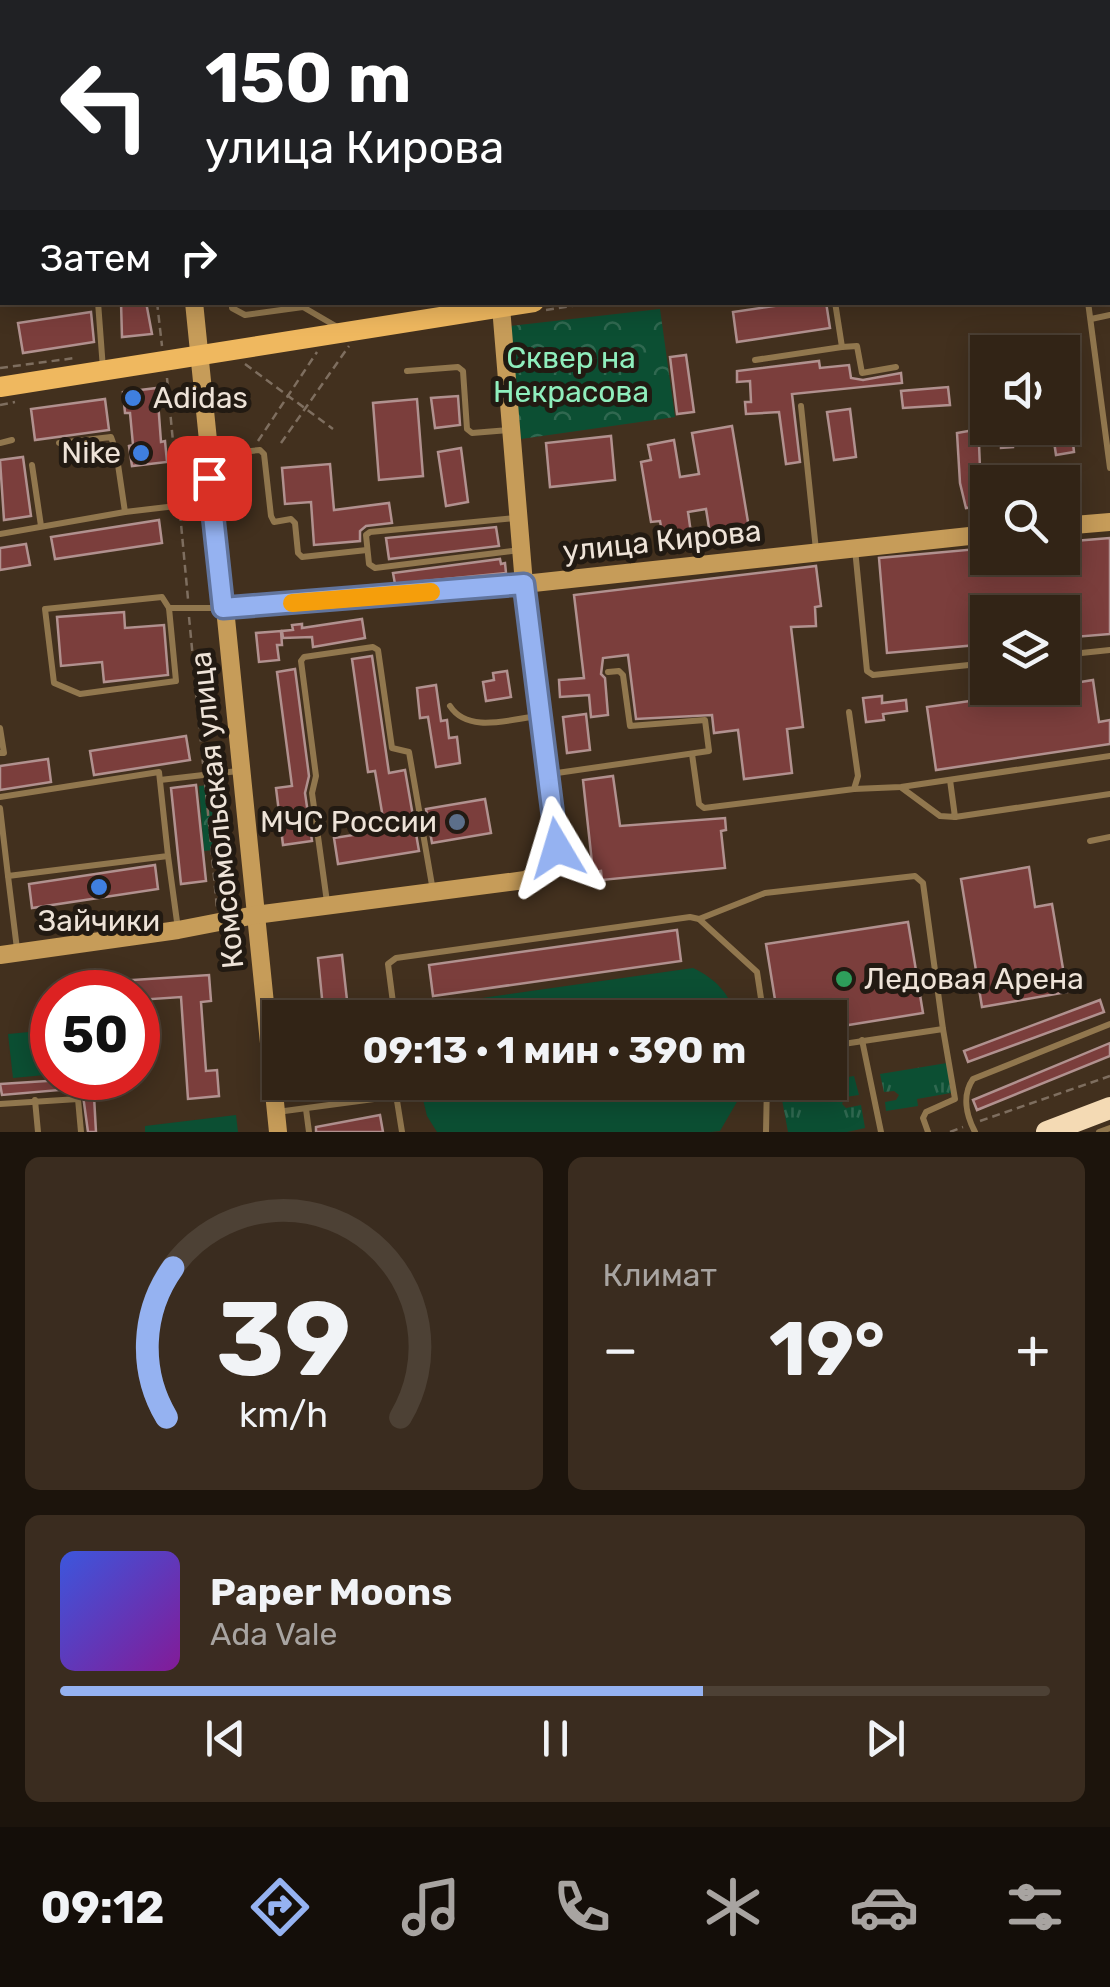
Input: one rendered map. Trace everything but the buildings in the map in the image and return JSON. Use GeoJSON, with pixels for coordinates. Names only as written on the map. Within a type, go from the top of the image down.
{"type":"FeatureCollection","features":[{"type":"Feature","properties":{"kind":"highway"},"geometry":{"type":"LineString","coordinates":[[1047,1132],[1110,1108]]}},
{"type":"Feature","properties":{"kind":"main road","name":"Комсомольская улица"},"geometry":{"type":"LineString","coordinates":[[194,305],[278,1132]]}},
{"type":"Feature","properties":{"kind":"main road"},"geometry":{"type":"LineString","coordinates":[[0,387],[348,336],[501,305],[537,307]]}},
{"type":"Feature","properties":{"kind":"main road"},"geometry":{"type":"LineString","coordinates":[[9,954],[524,880],[545,870],[557,848],[524,584],[501,305]]}},
{"type":"Feature","properties":{"kind":"main road"},"geometry":{"type":"LineString","coordinates":[[1080,524],[1110,522]]}},
{"type":"Feature","properties":{"kind":"main road","name":"улица Кирова"},"geometry":{"type":"LineString","coordinates":[[524,584],[970,536]]}},
{"type":"Feature","properties":{"kind":"street","name":"улица Кирова"},"geometry":{"type":"LineString","coordinates":[[223,608],[524,584]]}},
{"type":"Feature","properties":{"kind":"lane"},"geometry":{"type":"LineString","coordinates":[[98,305],[103,370]]}},
{"type":"Feature","properties":{"kind":"lane"},"geometry":{"type":"LineString","coordinates":[[232,305],[245,314],[303,307],[348,336]]}},
{"type":"Feature","properties":{"kind":"lane"},"geometry":{"type":"LineString","coordinates":[[835,305],[842,346]]}},
{"type":"Feature","properties":{"kind":"lane"},"geometry":{"type":"LineString","coordinates":[[1088,305],[1110,468]]}},
{"type":"Feature","properties":{"kind":"lane"},"geometry":{"type":"LineString","coordinates":[[1090,318],[1110,315]]}},
{"type":"Feature","properties":{"kind":"lane"},"geometry":{"type":"LineString","coordinates":[[755,360],[857,346],[862,372],[896,367]]}},
{"type":"Feature","properties":{"kind":"lane"},"geometry":{"type":"LineString","coordinates":[[407,371],[458,367],[463,371],[467,429],[472,434],[511,430]]}},
{"type":"Feature","properties":{"kind":"lane"},"geometry":{"type":"LineString","coordinates":[[801,406],[816,552]]}},
{"type":"Feature","properties":{"kind":"lane"},"geometry":{"type":"LineString","coordinates":[[58,443],[112,437],[125,512]]}},
{"type":"Feature","properties":{"kind":"lane"},"geometry":{"type":"LineString","coordinates":[[0,442],[12,440]]}},
{"type":"Feature","properties":{"kind":"lane"},"geometry":{"type":"LineString","coordinates":[[207,456],[252,450],[264,454],[271,516],[274,522],[295,523],[298,553],[302,557],[367,550]]}},
{"type":"Feature","properties":{"kind":"lane"},"geometry":{"type":"LineString","coordinates":[[32,465],[41,526]]}},
{"type":"Feature","properties":{"kind":"lane"},"geometry":{"type":"LineString","coordinates":[[0,534],[212,501]]}},
{"type":"Feature","properties":{"kind":"lane"},"geometry":{"type":"LineString","coordinates":[[518,518],[370,532],[366,536],[367,550],[369,564],[375,568],[521,550]]}},
{"type":"Feature","properties":{"kind":"lane"},"geometry":{"type":"LineString","coordinates":[[855,548],[867,670],[874,674],[970,664]]}},
{"type":"Feature","properties":{"kind":"lane"},"geometry":{"type":"LineString","coordinates":[[162,597],[169,608],[176,680],[173,683],[80,694],[54,683],[45,609],[162,597]]}},
{"type":"Feature","properties":{"kind":"lane"},"geometry":{"type":"LineString","coordinates":[[169,608],[223,608]]}},
{"type":"Feature","properties":{"kind":"lane"},"geometry":{"type":"LineString","coordinates":[[327,907],[301,661],[373,648],[378,650],[392,748],[410,752],[433,892]]}},
{"type":"Feature","properties":{"kind":"lane"},"geometry":{"type":"LineString","coordinates":[[1080,652],[1110,650]]}},
{"type":"Feature","properties":{"kind":"lane"},"geometry":{"type":"LineString","coordinates":[[549,774],[706,752],[710,748],[705,720],[633,728],[629,724],[623,675],[608,672]]}},
{"type":"Feature","properties":{"kind":"lane"},"geometry":{"type":"LineString","coordinates":[[450,706],[457,717],[473,723],[541,716]]}},
{"type":"Feature","properties":{"kind":"lane"},"geometry":{"type":"LineString","coordinates":[[849,712],[858,776],[854,789]]}},
{"type":"Feature","properties":{"kind":"lane"},"geometry":{"type":"LineString","coordinates":[[0,728],[4,753],[0,754]]}},
{"type":"Feature","properties":{"kind":"lane"},"geometry":{"type":"LineString","coordinates":[[692,754],[698,804],[704,808],[901,787],[1110,756]]}},
{"type":"Feature","properties":{"kind":"lane"},"geometry":{"type":"LineString","coordinates":[[160,780],[241,771]]}},
{"type":"Feature","properties":{"kind":"lane"},"geometry":{"type":"LineString","coordinates":[[0,797],[159,772],[178,930]]}},
{"type":"Feature","properties":{"kind":"lane"},"geometry":{"type":"LineString","coordinates":[[950,780],[954,817]]}},
{"type":"Feature","properties":{"kind":"lane"},"geometry":{"type":"LineString","coordinates":[[901,787],[940,816],[954,817],[1110,794]]}},
{"type":"Feature","properties":{"kind":"lane"},"geometry":{"type":"LineString","coordinates":[[0,808],[8,876],[9,954]]}},
{"type":"Feature","properties":{"kind":"lane"},"geometry":{"type":"LineString","coordinates":[[1090,841],[1110,837]]}},
{"type":"Feature","properties":{"kind":"lane"},"geometry":{"type":"LineString","coordinates":[[8,876],[168,856]]}},
{"type":"Feature","properties":{"kind":"lane"},"geometry":{"type":"LineString","coordinates":[[699,919],[766,893],[915,876],[923,883],[954,1099],[926,1112],[928,1132]]}},
{"type":"Feature","properties":{"kind":"lane"},"geometry":{"type":"LineString","coordinates":[[393,1000],[388,964],[396,958],[690,917],[699,919],[757,972],[761,1000]]}},
{"type":"Feature","properties":{"kind":"lane"},"geometry":{"type":"LineString","coordinates":[[973,1128],[966,1091],[973,1079],[1110,1024]]}},
{"type":"Feature","properties":{"kind":"lane"},"geometry":{"type":"LineString","coordinates":[[847,1043],[943,1029]]}},
{"type":"Feature","properties":{"kind":"lane"},"geometry":{"type":"LineString","coordinates":[[862,1040],[881,1132]]}},
{"type":"Feature","properties":{"kind":"lane"},"geometry":{"type":"LineString","coordinates":[[0,1104],[35,1100],[38,1132]]}},
{"type":"Feature","properties":{"kind":"lane"},"geometry":{"type":"LineString","coordinates":[[78,1100],[81,1132]]}},
{"type":"Feature","properties":{"kind":"lane"},"geometry":{"type":"LineString","coordinates":[[276,1112],[367,1100]]}},
{"type":"Feature","properties":{"kind":"lane"},"geometry":{"type":"LineString","coordinates":[[397,1100],[402,1132]]}},
{"type":"Feature","properties":{"kind":"lane"},"geometry":{"type":"LineString","coordinates":[[766,1132],[767,1100]]}},
{"type":"Feature","properties":{"kind":"lane"},"geometry":{"type":"LineString","coordinates":[[306,1109],[309,1132]]}},
{"type":"Feature","properties":{"kind":"lane"},"geometry":{"type":"LineString","coordinates":[[1099,1132],[1110,1128]]}},
{"type":"Feature","properties":{"kind":"path"},"geometry":{"type":"LineString","coordinates":[[157,305],[162,346]]}},
{"type":"Feature","properties":{"kind":"path"},"geometry":{"type":"LineString","coordinates":[[281,443],[348,336]]}},
{"type":"Feature","properties":{"kind":"path"},"geometry":{"type":"LineString","coordinates":[[252,450],[320,346]]}},
{"type":"Feature","properties":{"kind":"path"},"geometry":{"type":"LineString","coordinates":[[240,360],[333,429]]}},
{"type":"Feature","properties":{"kind":"path"},"geometry":{"type":"LineString","coordinates":[[166,372],[218,922]]}},
{"type":"Feature","properties":{"kind":"path"},"geometry":{"type":"LineString","coordinates":[[950,1132],[973,1128],[1110,1076]]}},
{"type":"Feature","properties":{"kind":"green space","name":"Сквер на Некрасова"},"geometry":{"type":"Polygon","coordinates":[[[660,309],[675,417],[521,439],[510,326],[660,309]]]}},
{"type":"Feature","properties":{"kind":"green space"},"geometry":{"type":"Polygon","coordinates":[[[219,784],[225,849],[204,851],[199,786],[219,784]]]}},
{"type":"Feature","properties":{"kind":"green space"},"geometry":{"type":"Polygon","coordinates":[[[693,968],[708,977],[729,1000],[468,1000],[693,968]]]}},
{"type":"Feature","properties":{"kind":"green space"},"geometry":{"type":"Polygon","coordinates":[[[30,1032],[30,1076],[13,1078],[8,1034],[30,1032]]]}},
{"type":"Feature","properties":{"kind":"green space"},"geometry":{"type":"Polygon","coordinates":[[[947,1063],[951,1093],[917,1099],[918,1106],[886,1111],[885,1102],[896,1100],[899,1095],[884,1092],[880,1074],[947,1063]]]}},
{"type":"Feature","properties":{"kind":"green space"},"geometry":{"type":"Polygon","coordinates":[[[854,1076],[859,1095],[847,1097],[847,1077],[854,1076]]]}},
{"type":"Feature","properties":{"kind":"green space"},"geometry":{"type":"Polygon","coordinates":[[[423,1100],[738,1100],[720,1131],[711,1132],[437,1132],[423,1100]]]}},
{"type":"Feature","properties":{"kind":"green space"},"geometry":{"type":"Polygon","coordinates":[[[782,1100],[844,1100],[846,1108],[861,1105],[865,1128],[847,1132],[788,1132],[782,1100]]]}},
{"type":"Feature","properties":{"kind":"green space"},"geometry":{"type":"Polygon","coordinates":[[[236,1115],[238,1132],[145,1132],[145,1126],[236,1115]]]}},
{"type":"Feature","properties":{"kind":"slow traffic"},"geometry":{"type":"LineString","coordinates":[[292,603],[431,592]]}},
{"type":"Feature","properties":{"kind":"place","name":"Adidas"},"geometry":{"type":"Point","coordinates":[133,398]}},
{"type":"Feature","properties":{"kind":"place","name":"Nike"},"geometry":{"type":"Point","coordinates":[141,453]}},
{"type":"Feature","properties":{"kind":"place","name":"МЧС России"},"geometry":{"type":"Point","coordinates":[457,822]}},
{"type":"Feature","properties":{"kind":"place","name":"Зайчики"},"geometry":{"type":"Point","coordinates":[99,887]}},
{"type":"Feature","properties":{"kind":"place","name":"Ледовая Арена"},"geometry":{"type":"Point","coordinates":[844,979]}},
{"type":"Feature","properties":{"kind":"route"},"geometry":{"type":"LineString","coordinates":[[209,478],[223,608],[524,584],[557,848]]}}]}
